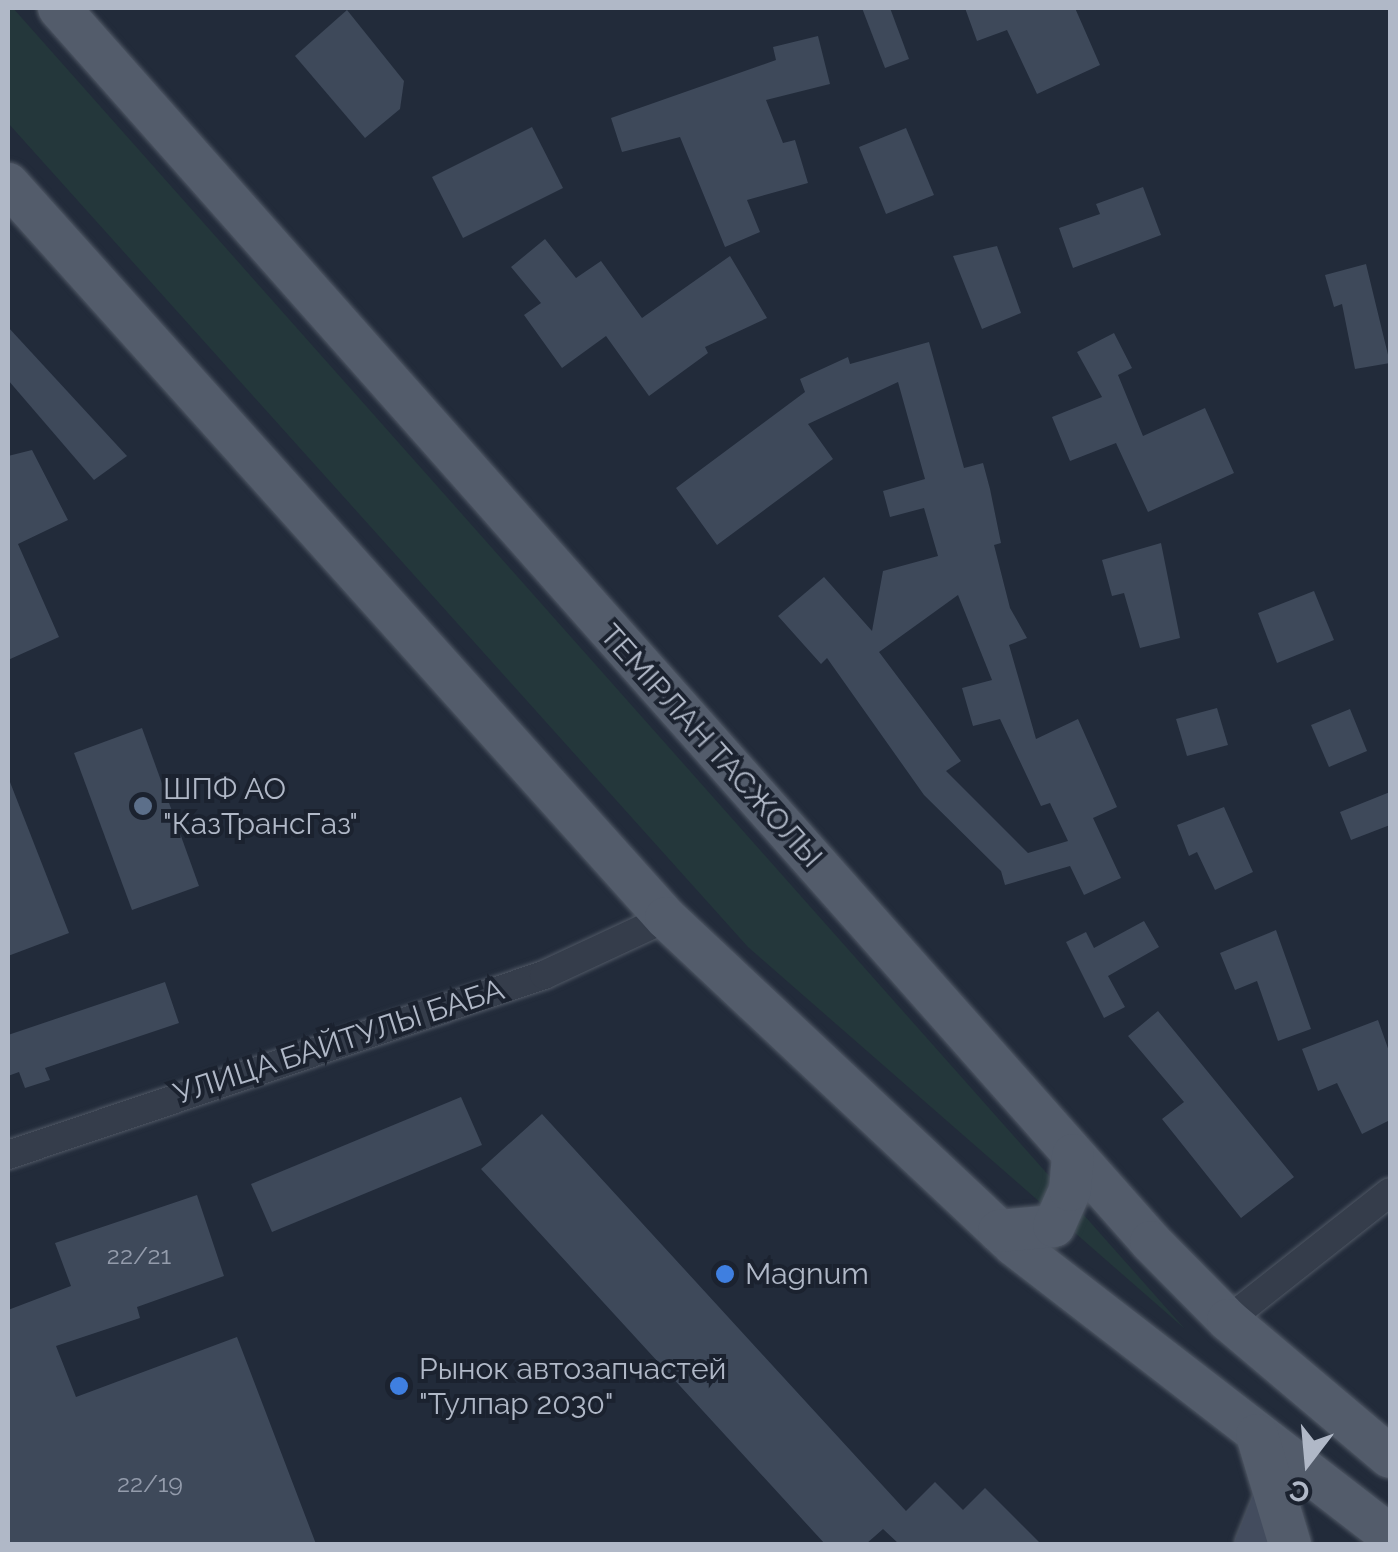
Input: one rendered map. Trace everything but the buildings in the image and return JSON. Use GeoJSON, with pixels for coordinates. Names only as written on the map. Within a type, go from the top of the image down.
{"type":"FeatureCollection","features":[{"type":"Feature","properties":{"kind":"main road","name":"ТЕМІРЛАН ТАСЖОЛЫ"},"geometry":{"type":"LineString","coordinates":[[58,8],[1073,1155],[1228,1320],[1390,1458]]}},
{"type":"Feature","properties":{"kind":"main road"},"geometry":{"type":"LineString","coordinates":[[8,184],[666,918],[998,1231],[1390,1536]]}},
{"type":"Feature","properties":{"kind":"main road"},"geometry":{"type":"LineString","coordinates":[[998,1231],[1054,1226],[1070,1190],[1073,1155]]}},
{"type":"Feature","properties":{"kind":"main road"},"geometry":{"type":"LineString","coordinates":[[1257,1435],[1290,1544]]}},
{"type":"Feature","properties":{"kind":"main road"},"geometry":{"type":"LineString","coordinates":[[1254,1544],[1273,1497]]}},
{"type":"Feature","properties":{"kind":"street","name":"УЛИЦА БАЙТУЛЫ БАБА"},"geometry":{"type":"LineString","coordinates":[[8,1155],[544,975],[666,918]]}},
{"type":"Feature","properties":{"kind":"street"},"geometry":{"type":"LineString","coordinates":[[1228,1320],[1390,1192]]}},
{"type":"Feature","properties":{"kind":"green space"},"geometry":{"type":"Polygon","coordinates":[[[8,8],[13,8],[1185,1329],[748,947],[8,123],[8,8]]]}},
{"type":"Feature","properties":{"kind":"place","name":"ШПФ АО \"КазТрансГаз\""},"geometry":{"type":"Point","coordinates":[143,806]}},
{"type":"Feature","properties":{"kind":"place","name":"Magnum"},"geometry":{"type":"Point","coordinates":[725,1274]}},
{"type":"Feature","properties":{"kind":"place","name":"Рынок автозапчастей \"Тулпар 2030\""},"geometry":{"type":"Point","coordinates":[399,1386]}}]}
